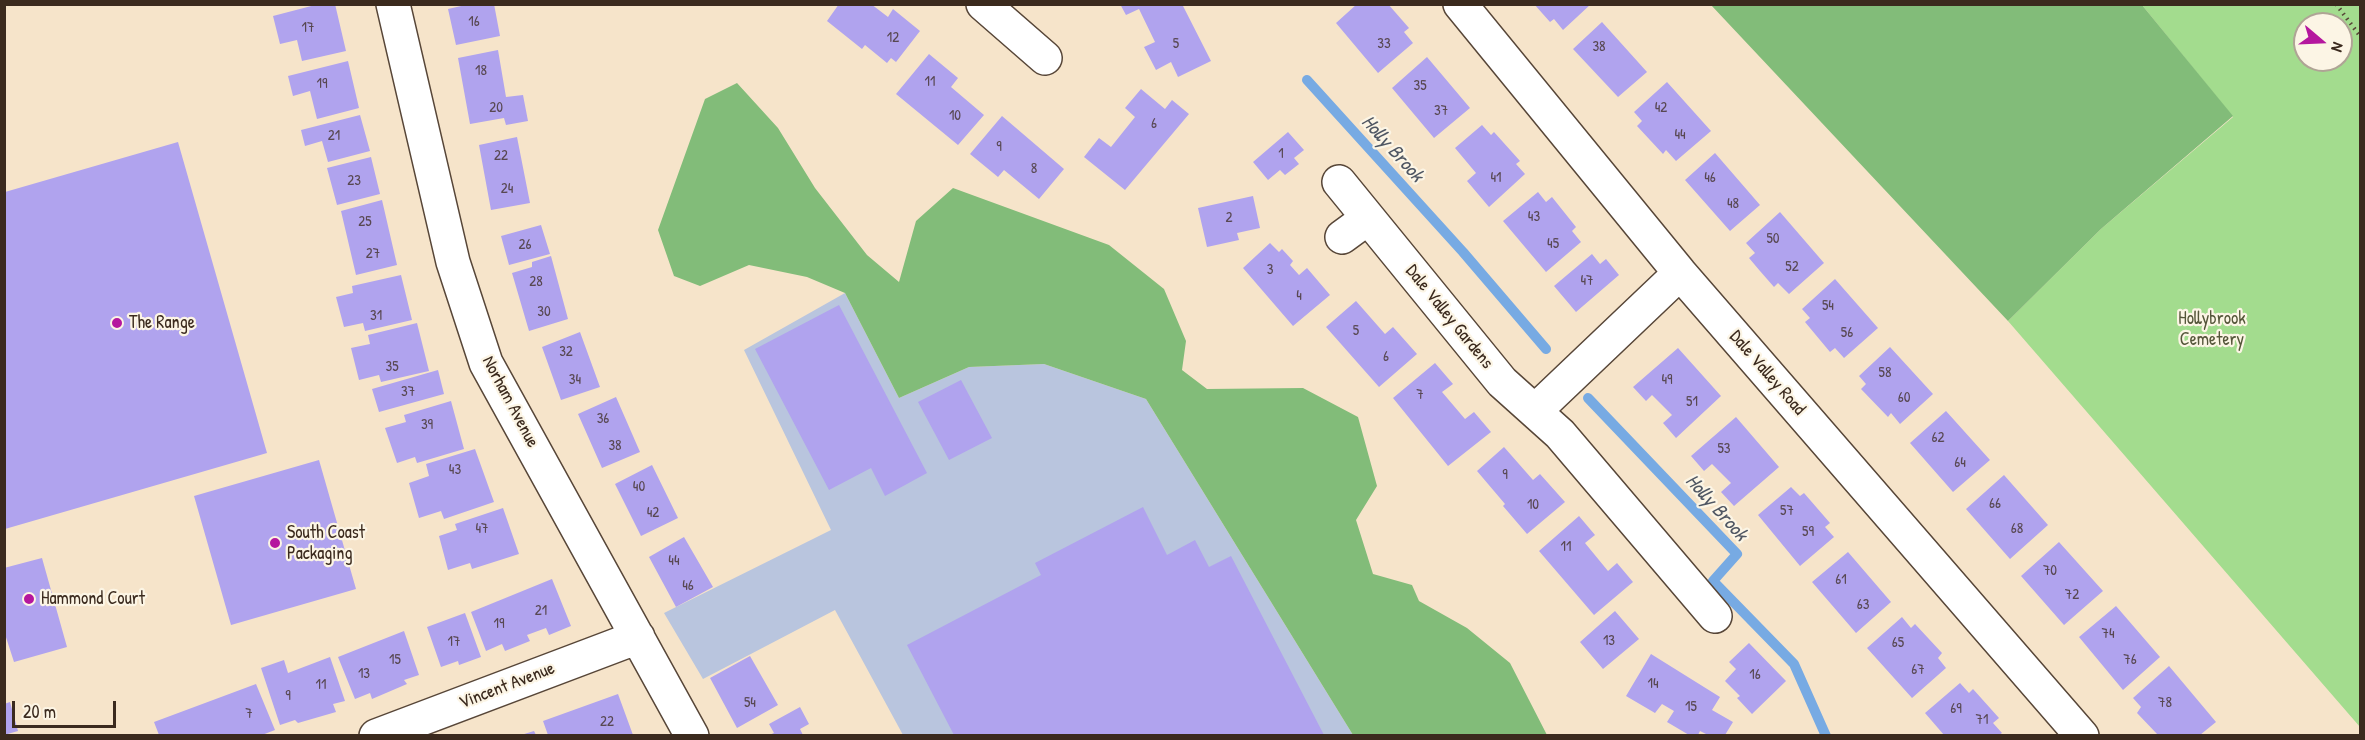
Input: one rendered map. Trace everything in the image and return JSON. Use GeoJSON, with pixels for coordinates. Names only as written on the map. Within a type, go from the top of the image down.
{"type":"FeatureCollection","features":[{"type":"Feature","properties":{"kind":"street","name":"Norham Avenue"},"geometry":{"type":"LineString","coordinates":[[393,4],[453,262],[486,363],[692,735]]}},
{"type":"Feature","properties":{"kind":"street"},"geometry":{"type":"LineString","coordinates":[[983,4],[1045,58]]}},
{"type":"Feature","properties":{"kind":"street","name":"Dale Valley Road"},"geometry":{"type":"LineString","coordinates":[[1460,4],[1680,273],[2082,735]]}},
{"type":"Feature","properties":{"kind":"street","name":"Dale Valley Gardens"},"geometry":{"type":"LineString","coordinates":[[1339,182],[1355,227],[1502,382],[1560,434],[1678,595],[1715,616]]}},
{"type":"Feature","properties":{"kind":"street"},"geometry":{"type":"LineString","coordinates":[[1535,411],[1680,273]]}},
{"type":"Feature","properties":{"kind":"street","name":"Vincent Avenue"},"geometry":{"type":"LineString","coordinates":[[376,735],[638,638]]}},
{"type":"Feature","properties":{"kind":"path"},"geometry":{"type":"LineString","coordinates":[[2338,5],[2361,36]]}},
{"type":"Feature","properties":{"kind":"shaded area"},"geometry":{"type":"Polygon","coordinates":[[[845,293],[899,398],[969,367],[1044,364],[1146,399],[1353,735],[903,735],[835,610],[703,679],[664,613],[831,530],[744,350],[845,293]]]}},
{"type":"Feature","properties":{"kind":"green space"},"geometry":{"type":"Polygon","coordinates":[[[1711,5],[2142,5],[2233,116],[2101,229],[2008,321],[1711,5]]]}},
{"type":"Feature","properties":{"kind":"green space","name":"Hollybrook Cemetery"},"geometry":{"type":"Polygon","coordinates":[[[2142,5],[2360,5],[2360,727],[2008,321],[2101,229],[2233,117],[2142,5]]]}},
{"type":"Feature","properties":{"kind":"green space"},"geometry":{"type":"Polygon","coordinates":[[[737,83],[778,128],[815,188],[867,255],[899,282],[916,221],[953,188],[1109,245],[1164,289],[1186,341],[1182,370],[1207,389],[1303,388],[1358,417],[1377,486],[1356,520],[1373,574],[1412,585],[1419,601],[1467,628],[1510,663],[1547,735],[1353,735],[1146,399],[1044,364],[969,367],[899,398],[845,293],[807,277],[749,265],[700,286],[674,276],[658,230],[705,99],[737,83]]]}},
{"type":"Feature","properties":{"kind":"building"},"geometry":{"type":"Polygon","coordinates":[[[319,4],[335,4],[346,51],[302,61],[297,40],[280,44],[273,16],[319,4]]]}},
{"type":"Feature","properties":{"kind":"building"},"geometry":{"type":"Polygon","coordinates":[[[470,4],[494,4],[500,36],[456,45],[448,9],[470,4]]]}},
{"type":"Feature","properties":{"kind":"building"},"geometry":{"type":"Polygon","coordinates":[[[839,4],[871,4],[888,17],[893,9],[920,31],[896,62],[891,58],[887,63],[865,45],[862,49],[827,21],[839,4]]]}},
{"type":"Feature","properties":{"kind":"building"},"geometry":{"type":"Polygon","coordinates":[[[1120,4],[1182,4],[1211,61],[1178,77],[1171,62],[1156,70],[1144,47],[1155,42],[1139,9],[1126,15],[1120,4]]]}},
{"type":"Feature","properties":{"kind":"building"},"geometry":{"type":"Polygon","coordinates":[[[1357,4],[1388,4],[1409,28],[1404,32],[1413,43],[1378,73],[1336,23],[1357,4]]]}},
{"type":"Feature","properties":{"kind":"building"},"geometry":{"type":"Polygon","coordinates":[[[1534,4],[1591,4],[1563,30],[1554,19],[1550,22],[1534,4]]]}},
{"type":"Feature","properties":{"kind":"building"},"geometry":{"type":"Polygon","coordinates":[[[1602,22],[1647,72],[1618,97],[1573,49],[1602,22]]]}},
{"type":"Feature","properties":{"kind":"building"},"geometry":{"type":"Polygon","coordinates":[[[498,50],[506,97],[523,95],[528,121],[506,125],[504,118],[470,124],[458,58],[498,50]]]}},
{"type":"Feature","properties":{"kind":"building"},"geometry":{"type":"Polygon","coordinates":[[[929,54],[958,78],[951,87],[984,115],[958,145],[896,94],[929,54]]]}},
{"type":"Feature","properties":{"kind":"building"},"geometry":{"type":"Polygon","coordinates":[[[1427,57],[1470,108],[1434,138],[1392,88],[1427,57]]]}},
{"type":"Feature","properties":{"kind":"building"},"geometry":{"type":"Polygon","coordinates":[[[348,61],[359,108],[317,119],[310,91],[293,96],[288,76],[348,61]]]}},
{"type":"Feature","properties":{"kind":"building"},"geometry":{"type":"Polygon","coordinates":[[[1667,82],[1711,131],[1676,161],[1666,150],[1663,154],[1637,126],[1642,121],[1634,112],[1667,82]]]}},
{"type":"Feature","properties":{"kind":"building"},"geometry":{"type":"Polygon","coordinates":[[[1141,89],[1165,109],[1172,100],[1189,114],[1125,190],[1084,157],[1099,138],[1111,147],[1135,117],[1125,108],[1141,89]]]}},
{"type":"Feature","properties":{"kind":"building"},"geometry":{"type":"Polygon","coordinates":[[[360,115],[370,151],[328,162],[322,141],[305,146],[301,130],[360,115]]]}},
{"type":"Feature","properties":{"kind":"building"},"geometry":{"type":"Polygon","coordinates":[[[1002,116],[1064,169],[1039,199],[1004,170],[998,177],[970,154],[1002,116]]]}},
{"type":"Feature","properties":{"kind":"building"},"geometry":{"type":"Polygon","coordinates":[[[1482,125],[1491,135],[1494,132],[1520,161],[1516,164],[1525,174],[1489,207],[1467,181],[1476,173],[1455,148],[1482,125]]]}},
{"type":"Feature","properties":{"kind":"building"},"geometry":{"type":"Polygon","coordinates":[[[1288,132],[1304,150],[1294,158],[1299,164],[1285,175],[1280,170],[1268,180],[1253,162],[1288,132]]]}},
{"type":"Feature","properties":{"kind":"building"},"geometry":{"type":"Polygon","coordinates":[[[517,137],[530,203],[491,210],[479,145],[517,137]]]}},
{"type":"Feature","properties":{"kind":"building","name":"The Range"},"geometry":{"type":"Polygon","coordinates":[[[178,142],[267,453],[5,529],[5,192],[178,142]]]}},
{"type":"Feature","properties":{"kind":"building"},"geometry":{"type":"Polygon","coordinates":[[[1715,153],[1760,205],[1730,231],[1685,180],[1715,153]]]}},
{"type":"Feature","properties":{"kind":"building"},"geometry":{"type":"Polygon","coordinates":[[[371,157],[380,194],[337,205],[327,168],[371,157]]]}},
{"type":"Feature","properties":{"kind":"building"},"geometry":{"type":"Polygon","coordinates":[[[1538,192],[1546,202],[1552,197],[1576,227],[1572,231],[1581,242],[1546,272],[1503,221],[1538,192]]]}},
{"type":"Feature","properties":{"kind":"building"},"geometry":{"type":"Polygon","coordinates":[[[1253,196],[1260,228],[1237,233],[1239,240],[1207,247],[1198,208],[1253,196]]]}},
{"type":"Feature","properties":{"kind":"building"},"geometry":{"type":"Polygon","coordinates":[[[382,200],[397,265],[356,275],[341,211],[382,200]]]}},
{"type":"Feature","properties":{"kind":"building"},"geometry":{"type":"Polygon","coordinates":[[[1780,212],[1824,263],[1789,294],[1778,283],[1774,287],[1749,258],[1755,253],[1746,243],[1780,212]]]}},
{"type":"Feature","properties":{"kind":"building"},"geometry":{"type":"Polygon","coordinates":[[[541,225],[550,254],[509,265],[501,236],[541,225]]]}},
{"type":"Feature","properties":{"kind":"building"},"geometry":{"type":"Polygon","coordinates":[[[1270,243],[1279,252],[1282,249],[1293,261],[1290,265],[1299,275],[1307,268],[1330,295],[1293,326],[1243,268],[1270,243]]]}},
{"type":"Feature","properties":{"kind":"building"},"geometry":{"type":"Polygon","coordinates":[[[1592,254],[1600,264],[1606,259],[1619,275],[1576,312],[1554,286],[1592,254]]]}},
{"type":"Feature","properties":{"kind":"building"},"geometry":{"type":"Polygon","coordinates":[[[551,256],[568,319],[529,331],[512,273],[532,267],[532,262],[551,256]]]}},
{"type":"Feature","properties":{"kind":"building"},"geometry":{"type":"Polygon","coordinates":[[[401,275],[412,320],[365,331],[363,323],[344,327],[336,297],[353,293],[352,286],[401,275]]]}},
{"type":"Feature","properties":{"kind":"building"},"geometry":{"type":"Polygon","coordinates":[[[1835,279],[1878,328],[1844,358],[1835,348],[1830,352],[1805,322],[1810,318],[1802,309],[1835,279]]]}},
{"type":"Feature","properties":{"kind":"building"},"geometry":{"type":"Polygon","coordinates":[[[1356,301],[1385,334],[1393,327],[1417,354],[1379,387],[1326,327],[1356,301]]]}},
{"type":"Feature","properties":{"kind":"building"},"geometry":{"type":"Polygon","coordinates":[[[839,305],[927,473],[885,496],[871,468],[829,490],[755,349],[839,305]]]}},
{"type":"Feature","properties":{"kind":"building"},"geometry":{"type":"Polygon","coordinates":[[[417,323],[429,371],[381,382],[379,375],[359,380],[351,348],[370,344],[368,335],[417,323]]]}},
{"type":"Feature","properties":{"kind":"building"},"geometry":{"type":"Polygon","coordinates":[[[580,332],[600,387],[561,400],[542,347],[580,332]]]}},
{"type":"Feature","properties":{"kind":"building"},"geometry":{"type":"Polygon","coordinates":[[[1890,347],[1933,394],[1900,424],[1891,413],[1888,417],[1861,389],[1866,384],[1859,376],[1890,347]]]}},
{"type":"Feature","properties":{"kind":"building"},"geometry":{"type":"Polygon","coordinates":[[[1678,348],[1721,396],[1676,438],[1663,423],[1672,415],[1652,395],[1646,401],[1633,387],[1678,348]]]}},
{"type":"Feature","properties":{"kind":"building"},"geometry":{"type":"Polygon","coordinates":[[[1435,363],[1453,384],[1442,392],[1465,419],[1474,412],[1491,432],[1448,466],[1393,398],[1435,363]]]}},
{"type":"Feature","properties":{"kind":"building"},"geometry":{"type":"Polygon","coordinates":[[[438,370],[444,394],[379,412],[372,389],[438,370]]]}},
{"type":"Feature","properties":{"kind":"building"},"geometry":{"type":"Polygon","coordinates":[[[961,380],[992,438],[949,460],[918,402],[961,380]]]}},
{"type":"Feature","properties":{"kind":"building"},"geometry":{"type":"Polygon","coordinates":[[[616,397],[640,452],[602,468],[578,414],[616,397]]]}},
{"type":"Feature","properties":{"kind":"building"},"geometry":{"type":"Polygon","coordinates":[[[451,401],[464,449],[417,463],[415,457],[397,463],[385,428],[406,422],[404,415],[451,401]]]}},
{"type":"Feature","properties":{"kind":"building"},"geometry":{"type":"Polygon","coordinates":[[[1946,411],[1990,460],[1953,492],[1910,443],[1946,411]]]}},
{"type":"Feature","properties":{"kind":"building"},"geometry":{"type":"Polygon","coordinates":[[[1736,417],[1779,467],[1734,506],[1721,492],[1731,483],[1712,464],[1704,471],[1691,456],[1736,417]]]}},
{"type":"Feature","properties":{"kind":"building"},"geometry":{"type":"Polygon","coordinates":[[[1504,447],[1533,480],[1540,474],[1565,502],[1527,534],[1477,471],[1504,447]]]}},
{"type":"Feature","properties":{"kind":"building"},"geometry":{"type":"Polygon","coordinates":[[[475,449],[494,502],[444,519],[441,511],[419,518],[409,483],[429,476],[426,464],[475,449]]]}},
{"type":"Feature","properties":{"kind":"building","name":"South Coast Packaging"},"geometry":{"type":"Polygon","coordinates":[[[319,460],[356,589],[231,625],[194,496],[319,460]]]}},
{"type":"Feature","properties":{"kind":"building"},"geometry":{"type":"Polygon","coordinates":[[[652,465],[678,518],[641,536],[615,484],[652,465]]]}},
{"type":"Feature","properties":{"kind":"building"},"geometry":{"type":"Polygon","coordinates":[[[2004,475],[2048,525],[2010,559],[1966,509],[2004,475]]]}},
{"type":"Feature","properties":{"kind":"building"},"geometry":{"type":"Polygon","coordinates":[[[1791,487],[1800,496],[1804,493],[1830,523],[1825,527],[1834,537],[1800,566],[1758,515],[1791,487]]]}},
{"type":"Feature","properties":{"kind":"building"},"geometry":{"type":"Polygon","coordinates":[[[1143,507],[1167,555],[1195,540],[1209,567],[1231,556],[1324,735],[954,735],[907,645],[1041,575],[1035,563],[1143,507]]]}},
{"type":"Feature","properties":{"kind":"building"},"geometry":{"type":"Polygon","coordinates":[[[503,508],[519,554],[472,569],[470,563],[448,570],[439,536],[457,530],[455,524],[503,508]]]}},
{"type":"Feature","properties":{"kind":"building"},"geometry":{"type":"Polygon","coordinates":[[[1579,516],[1595,535],[1585,543],[1608,571],[1617,563],[1633,582],[1594,615],[1539,551],[1579,516]]]}},
{"type":"Feature","properties":{"kind":"building"},"geometry":{"type":"Polygon","coordinates":[[[684,537],[713,587],[676,607],[649,557],[684,537]]]}},
{"type":"Feature","properties":{"kind":"building"},"geometry":{"type":"Polygon","coordinates":[[[2059,542],[2103,591],[2064,625],[2021,576],[2059,542]]]}},
{"type":"Feature","properties":{"kind":"building"},"geometry":{"type":"Polygon","coordinates":[[[1848,552],[1891,602],[1856,633],[1812,582],[1848,552]]]}},
{"type":"Feature","properties":{"kind":"building","name":"Hammond Court"},"geometry":{"type":"Polygon","coordinates":[[[42,558],[67,647],[14,662],[4,631],[4,568],[42,558]]]}},
{"type":"Feature","properties":{"kind":"building"},"geometry":{"type":"Polygon","coordinates":[[[552,579],[571,626],[549,635],[546,628],[527,635],[530,641],[505,651],[502,644],[486,651],[471,612],[552,579]]]}},
{"type":"Feature","properties":{"kind":"building"},"geometry":{"type":"Polygon","coordinates":[[[2116,606],[2160,657],[2123,690],[2079,637],[2116,606]]]}},
{"type":"Feature","properties":{"kind":"building"},"geometry":{"type":"Polygon","coordinates":[[[1615,611],[1639,639],[1603,669],[1580,642],[1615,611]]]}},
{"type":"Feature","properties":{"kind":"building"},"geometry":{"type":"Polygon","coordinates":[[[465,613],[481,657],[459,665],[458,661],[441,667],[427,627],[465,613]]]}},
{"type":"Feature","properties":{"kind":"building"},"geometry":{"type":"Polygon","coordinates":[[[1902,617],[1911,628],[1915,624],[1942,653],[1938,658],[1946,668],[1912,698],[1867,648],[1902,617]]]}},
{"type":"Feature","properties":{"kind":"building"},"geometry":{"type":"Polygon","coordinates":[[[404,631],[419,675],[404,680],[407,684],[372,699],[370,693],[355,699],[338,657],[404,631]]]}},
{"type":"Feature","properties":{"kind":"building"},"geometry":{"type":"Polygon","coordinates":[[[1749,643],[1786,681],[1752,714],[1737,698],[1740,696],[1725,681],[1736,669],[1729,662],[1749,643]]]}},
{"type":"Feature","properties":{"kind":"building"},"geometry":{"type":"Polygon","coordinates":[[[1651,654],[1720,697],[1712,710],[1733,722],[1725,735],[1708,735],[1700,731],[1698,735],[1689,735],[1667,722],[1674,711],[1662,704],[1655,713],[1626,696],[1651,654]]]}},
{"type":"Feature","properties":{"kind":"building"},"geometry":{"type":"Polygon","coordinates":[[[750,656],[778,705],[737,728],[710,678],[750,656]]]}},
{"type":"Feature","properties":{"kind":"building"},"geometry":{"type":"Polygon","coordinates":[[[330,657],[345,701],[333,704],[336,712],[298,723],[295,720],[280,725],[261,668],[284,660],[288,673],[330,657]]]}},
{"type":"Feature","properties":{"kind":"building"},"geometry":{"type":"Polygon","coordinates":[[[2169,666],[2216,722],[2200,735],[2158,735],[2137,713],[2141,707],[2133,698],[2169,666]]]}},
{"type":"Feature","properties":{"kind":"building"},"geometry":{"type":"Polygon","coordinates":[[[1960,683],[1969,693],[1973,689],[1999,718],[1993,723],[2002,733],[1999,735],[1944,735],[1925,713],[1960,683]]]}},
{"type":"Feature","properties":{"kind":"building"},"geometry":{"type":"Polygon","coordinates":[[[256,684],[275,730],[262,735],[159,735],[154,722],[256,684]]]}},
{"type":"Feature","properties":{"kind":"building"},"geometry":{"type":"Polygon","coordinates":[[[618,694],[633,735],[548,735],[543,721],[618,694]]]}},
{"type":"Feature","properties":{"kind":"building"},"geometry":{"type":"Polygon","coordinates":[[[10,702],[18,731],[4,735],[4,704],[10,702]]]}},
{"type":"Feature","properties":{"kind":"building"},"geometry":{"type":"Polygon","coordinates":[[[800,707],[809,724],[800,729],[803,735],[769,735],[774,733],[769,724],[800,707]]]}},
{"type":"Feature","properties":{"kind":"building"},"geometry":{"type":"Polygon","coordinates":[[[534,731],[536,735],[521,735],[534,731]]]}},
{"type":"Feature","properties":{"kind":"waterway","name":"Holly Brook"},"geometry":{"type":"LineString","coordinates":[[1307,80],[1463,252],[1546,349]]}},
{"type":"Feature","properties":{"kind":"waterway","name":"Holly Brook"},"geometry":{"type":"LineString","coordinates":[[1588,398],[1737,554],[1713,581],[1794,664],[1826,736]]}},
{"type":"Feature","properties":{"kind":"place","name":"The Range"},"geometry":{"type":"Point","coordinates":[117,323]}},
{"type":"Feature","properties":{"kind":"place","name":"South Coast Packaging"},"geometry":{"type":"Point","coordinates":[275,543]}},
{"type":"Feature","properties":{"kind":"place","name":"Hammond Court"},"geometry":{"type":"Point","coordinates":[29,599]}}]}
